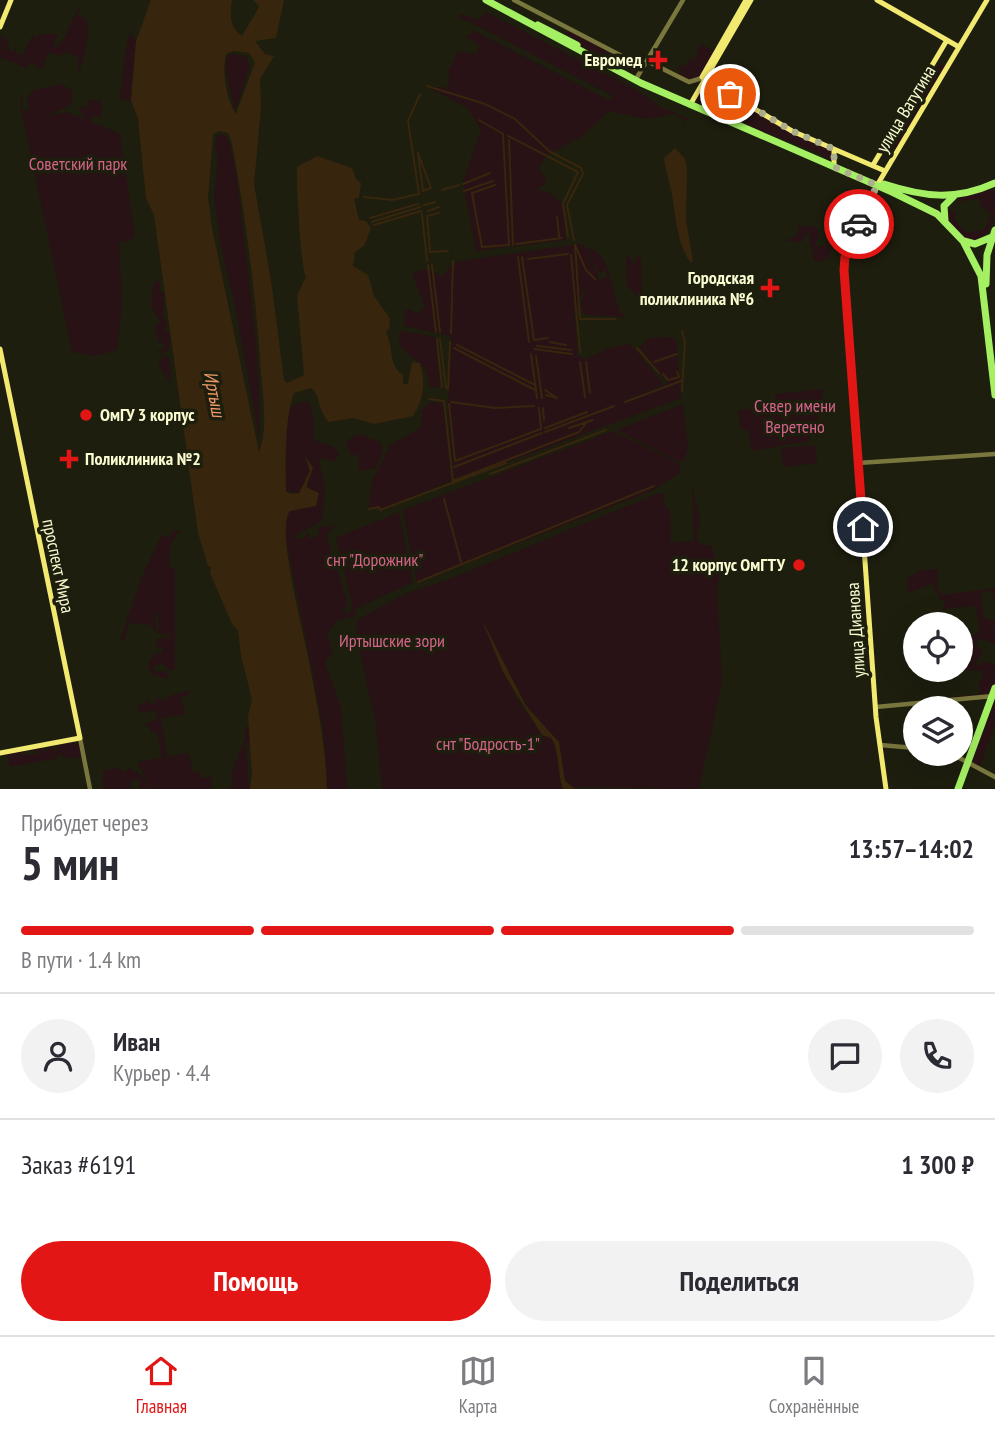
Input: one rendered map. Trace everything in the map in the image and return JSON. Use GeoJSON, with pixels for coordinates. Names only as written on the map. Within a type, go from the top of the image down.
{"type":"FeatureCollection","features":[{"type":"Feature","properties":{"kind":"main road"},"geometry":{"type":"LineString","coordinates":[[0,24],[10,0]]}},
{"type":"Feature","properties":{"kind":"main road"},"geometry":{"type":"LineString","coordinates":[[488,0],[636,79],[878,184],[924,196],[955,195],[995,183]]}},
{"type":"Feature","properties":{"kind":"main road"},"geometry":{"type":"LineString","coordinates":[[691,103],[700,81],[749,0]]}},
{"type":"Feature","properties":{"kind":"main road"},"geometry":{"type":"LineString","coordinates":[[877,0],[959,47]]}},
{"type":"Feature","properties":{"kind":"main road","name":"улица Ватутина"},"geometry":{"type":"LineString","coordinates":[[878,184],[987,0]]}},
{"type":"Feature","properties":{"kind":"main road","name":"улица Ватутина"},"geometry":{"type":"LineString","coordinates":[[873,165],[947,40]]}},
{"type":"Feature","properties":{"kind":"main road"},"geometry":{"type":"LineString","coordinates":[[941,51],[945,58],[953,57]]}},
{"type":"Feature","properties":{"kind":"main road"},"geometry":{"type":"LineString","coordinates":[[711,65],[710,76],[715,86]]}},
{"type":"Feature","properties":{"kind":"main road"},"geometry":{"type":"LineString","coordinates":[[700,81],[715,86],[792,131],[885,171]]}},
{"type":"Feature","properties":{"kind":"main road"},"geometry":{"type":"LineString","coordinates":[[884,146],[891,145],[895,153]]}},
{"type":"Feature","properties":{"kind":"main road"},"geometry":{"type":"LineString","coordinates":[[834,149],[835,166]]}},
{"type":"Feature","properties":{"kind":"main road","name":"улица Дианова"},"geometry":{"type":"LineString","coordinates":[[878,184],[844,266],[879,745],[886,789]]}},
{"type":"Feature","properties":{"kind":"main road"},"geometry":{"type":"LineString","coordinates":[[986,187],[995,189]]}},
{"type":"Feature","properties":{"kind":"main road"},"geometry":{"type":"LineString","coordinates":[[899,191],[933,212],[963,241],[984,287],[995,395]]}},
{"type":"Feature","properties":{"kind":"main road"},"geometry":{"type":"LineString","coordinates":[[947,224],[944,206],[955,195]]}},
{"type":"Feature","properties":{"kind":"main road"},"geometry":{"type":"LineString","coordinates":[[963,241],[975,244],[994,233]]}},
{"type":"Feature","properties":{"kind":"main road"},"geometry":{"type":"LineString","coordinates":[[994,233],[986,280],[995,379]]}},
{"type":"Feature","properties":{"kind":"main road","name":"проспект Мира"},"geometry":{"type":"LineString","coordinates":[[0,349],[80,738]]}},
{"type":"Feature","properties":{"kind":"main road"},"geometry":{"type":"LineString","coordinates":[[973,749],[994,693]]}},
{"type":"Feature","properties":{"kind":"main road"},"geometry":{"type":"LineString","coordinates":[[0,753],[80,738]]}},
{"type":"Feature","properties":{"kind":"main road"},"geometry":{"type":"LineString","coordinates":[[958,789],[967,766]]}},
{"type":"Feature","properties":{"kind":"street"},"geometry":{"type":"LineString","coordinates":[[514,0],[643,67]]}},
{"type":"Feature","properties":{"kind":"street"},"geometry":{"type":"LineString","coordinates":[[636,79],[683,0]]}},
{"type":"Feature","properties":{"kind":"street"},"geometry":{"type":"LineString","coordinates":[[647,61],[684,80],[700,81]]}},
{"type":"Feature","properties":{"kind":"street"},"geometry":{"type":"LineString","coordinates":[[858,463],[994,453]]}},
{"type":"Feature","properties":{"kind":"street"},"geometry":{"type":"LineString","coordinates":[[876,707],[994,693]]}},
{"type":"Feature","properties":{"kind":"street","name":"проспект Мира"},"geometry":{"type":"LineString","coordinates":[[80,738],[90,789]]}},
{"type":"Feature","properties":{"kind":"street"},"geometry":{"type":"LineString","coordinates":[[879,745],[903,747]]}},
{"type":"Feature","properties":{"kind":"street"},"geometry":{"type":"LineString","coordinates":[[973,765],[995,777]]}},
{"type":"Feature","properties":{"kind":"green space"},"geometry":{"type":"Polygon","coordinates":[[[78,8],[83,10],[79,10],[77,15],[87,19],[87,26],[86,47],[78,74],[78,57],[65,52],[59,56],[49,52],[42,69],[30,63],[27,68],[0,57],[1,34],[9,42],[7,51],[10,44],[9,50],[13,51],[17,45],[15,52],[21,55],[19,63],[33,34],[37,38],[40,34],[58,34],[53,45],[57,47],[64,39],[78,8]]]}},
{"type":"Feature","properties":{"kind":"green space"},"geometry":{"type":"Polygon","coordinates":[[[486,12],[637,90],[665,110],[691,120],[685,120],[682,133],[684,120],[675,114],[646,119],[609,111],[582,136],[546,156],[539,168],[547,181],[536,191],[548,191],[562,204],[566,240],[476,251],[463,182],[481,129],[467,108],[426,86],[447,88],[450,80],[448,72],[458,51],[477,54],[479,45],[466,37],[474,31],[609,100],[613,96],[458,16],[462,14],[478,20],[486,12]]]}},
{"type":"Feature","properties":{"kind":"green space"},"geometry":{"type":"Polygon","coordinates":[[[569,29],[640,67],[637,73],[574,43],[566,32],[569,29]]]}},
{"type":"Feature","properties":{"kind":"green space"},"geometry":{"type":"Polygon","coordinates":[[[131,32],[136,41],[130,102],[120,99],[120,95],[126,47],[131,32]]]}},
{"type":"Feature","properties":{"kind":"green space"},"geometry":{"type":"Polygon","coordinates":[[[700,44],[715,51],[699,78],[689,80],[680,76],[679,67],[688,64],[690,57],[695,59],[700,44]]]}},
{"type":"Feature","properties":{"kind":"green space"},"geometry":{"type":"Polygon","coordinates":[[[226,56],[246,56],[250,67],[235,111],[226,63],[226,56]]]}},
{"type":"Feature","properties":{"kind":"green space"},"geometry":{"type":"Polygon","coordinates":[[[941,63],[944,68],[908,127],[903,130],[904,136],[896,149],[888,143],[928,76],[941,63]]]}},
{"type":"Feature","properties":{"kind":"green space"},"geometry":{"type":"Polygon","coordinates":[[[704,82],[717,88],[712,98],[713,103],[743,112],[740,120],[697,103],[704,82]]]}},
{"type":"Feature","properties":{"kind":"green space","name":"Советский парк"},"geometry":{"type":"Polygon","coordinates":[[[62,84],[72,91],[71,105],[46,116],[66,112],[85,119],[78,106],[87,108],[88,100],[102,101],[101,117],[87,116],[92,118],[90,121],[120,134],[135,237],[125,242],[119,240],[122,306],[117,350],[95,356],[72,352],[20,103],[23,92],[22,110],[29,110],[27,98],[34,90],[62,84]]]}},
{"type":"Feature","properties":{"kind":"green space"},"geometry":{"type":"Polygon","coordinates":[[[720,90],[766,119],[833,150],[833,162],[819,153],[746,125],[742,121],[747,114],[785,132],[747,113],[747,109],[744,111],[721,102],[720,90]]]}},
{"type":"Feature","properties":{"kind":"green space"},"geometry":{"type":"Polygon","coordinates":[[[218,134],[227,136],[238,188],[258,364],[259,438],[234,301],[220,242],[214,196],[218,160],[215,144],[218,134]]]}},
{"type":"Feature","properties":{"kind":"green space"},"geometry":{"type":"Polygon","coordinates":[[[985,190],[995,191],[994,218],[989,230],[970,243],[948,222],[947,207],[954,214],[958,210],[954,219],[966,233],[985,229],[991,214],[982,207],[979,199],[961,201],[959,208],[960,202],[957,199],[985,190]]]}},
{"type":"Feature","properties":{"kind":"green space"},"geometry":{"type":"Polygon","coordinates":[[[799,226],[813,226],[818,229],[819,239],[814,243],[817,246],[826,246],[829,242],[830,258],[821,259],[828,262],[814,261],[812,246],[809,246],[810,232],[805,234],[802,242],[785,241],[797,236],[799,226]]]}},
{"type":"Feature","properties":{"kind":"green space"},"geometry":{"type":"Polygon","coordinates":[[[579,244],[590,250],[591,264],[597,270],[598,280],[593,283],[606,277],[607,274],[605,269],[600,274],[597,266],[592,264],[591,249],[603,259],[618,306],[626,317],[585,315],[580,307],[587,285],[574,308],[578,356],[585,359],[603,351],[614,404],[603,350],[628,344],[663,384],[616,404],[666,384],[666,380],[639,348],[649,338],[673,337],[676,340],[681,398],[522,457],[452,479],[448,405],[452,341],[450,336],[404,326],[405,311],[409,309],[418,314],[425,307],[412,273],[427,269],[443,276],[451,265],[460,261],[579,244]]]}},
{"type":"Feature","properties":{"kind":"green space"},"geometry":{"type":"Polygon","coordinates":[[[628,255],[634,265],[637,256],[641,258],[642,297],[639,300],[627,285],[628,255]]]}},
{"type":"Feature","properties":{"kind":"green space"},"geometry":{"type":"Polygon","coordinates":[[[154,281],[160,282],[160,291],[164,293],[164,298],[161,298],[164,300],[163,317],[167,327],[164,328],[169,333],[170,350],[159,354],[156,351],[163,350],[165,344],[158,342],[155,328],[160,321],[151,306],[154,281]]]}},
{"type":"Feature","properties":{"kind":"green space"},"geometry":{"type":"Polygon","coordinates":[[[402,331],[435,337],[440,388],[430,387],[423,366],[400,346],[399,335],[402,331]]]}},
{"type":"Feature","properties":{"kind":"green space"},"geometry":{"type":"Polygon","coordinates":[[[160,354],[170,358],[171,385],[158,363],[163,357],[160,354]]]}},
{"type":"Feature","properties":{"kind":"green space","name":"Сквер имени Веретено"},"geometry":{"type":"Polygon","coordinates":[[[823,390],[822,408],[818,409],[818,421],[829,421],[818,428],[818,434],[810,436],[810,441],[751,451],[749,430],[741,430],[738,410],[766,409],[776,403],[775,394],[823,390]]]}},
{"type":"Feature","properties":{"kind":"green space","name":"снт \"Дорожник\""},"geometry":{"type":"Polygon","coordinates":[[[303,401],[309,403],[314,417],[314,440],[334,447],[339,455],[335,461],[319,458],[325,491],[322,520],[292,538],[304,538],[309,532],[309,538],[312,539],[319,534],[319,527],[336,525],[326,535],[348,604],[342,612],[348,613],[353,608],[336,538],[399,512],[413,582],[355,609],[356,616],[338,620],[327,634],[333,652],[326,660],[326,666],[341,707],[347,789],[327,789],[323,727],[285,534],[286,514],[297,507],[305,508],[309,491],[307,483],[312,468],[305,458],[310,471],[299,493],[286,491],[286,428],[290,407],[303,401]]]}},
{"type":"Feature","properties":{"kind":"green space"},"geometry":{"type":"Polygon","coordinates":[[[430,402],[443,403],[451,481],[382,508],[369,507],[372,482],[390,445],[421,428],[422,410],[430,402]]]}},
{"type":"Feature","properties":{"kind":"green space"},"geometry":{"type":"Polygon","coordinates":[[[683,404],[688,449],[684,461],[675,460],[617,430],[683,404]]]}},
{"type":"Feature","properties":{"kind":"green space"},"geometry":{"type":"Polygon","coordinates":[[[613,431],[680,464],[680,473],[651,491],[417,583],[403,510],[613,431]]]}},
{"type":"Feature","properties":{"kind":"green space"},"geometry":{"type":"Polygon","coordinates":[[[358,434],[380,442],[383,450],[376,468],[359,471],[359,455],[351,455],[346,441],[358,434]]]}},
{"type":"Feature","properties":{"kind":"green space"},"geometry":{"type":"Polygon","coordinates":[[[815,445],[817,463],[783,467],[781,448],[815,445]]]}},
{"type":"Feature","properties":{"kind":"green space"},"geometry":{"type":"Polygon","coordinates":[[[692,486],[700,520],[697,539],[702,545],[711,545],[720,571],[717,590],[722,681],[699,789],[569,787],[562,772],[559,742],[526,706],[483,621],[516,698],[542,735],[551,738],[554,743],[563,789],[382,789],[376,725],[356,635],[357,620],[407,593],[445,581],[659,493],[664,494],[663,502],[670,512],[671,543],[694,541],[692,486]]]}},
{"type":"Feature","properties":{"kind":"green space"},"geometry":{"type":"Polygon","coordinates":[[[175,530],[182,533],[177,533],[170,547],[170,566],[163,567],[175,568],[175,669],[169,671],[163,664],[154,666],[155,672],[166,671],[168,678],[165,679],[151,673],[148,666],[154,654],[163,652],[162,648],[156,647],[157,639],[169,637],[169,631],[167,635],[157,633],[159,611],[154,618],[155,632],[152,625],[131,623],[136,608],[125,635],[126,639],[120,640],[142,577],[162,534],[168,538],[175,530]]]}},
{"type":"Feature","properties":{"kind":"green space"},"geometry":{"type":"Polygon","coordinates":[[[921,570],[938,571],[937,587],[942,595],[995,588],[995,603],[992,591],[981,592],[983,617],[995,622],[995,644],[980,638],[976,645],[983,652],[975,664],[980,665],[982,661],[995,665],[995,685],[991,693],[963,696],[980,694],[979,684],[984,671],[973,671],[973,635],[980,632],[976,606],[947,608],[944,612],[942,609],[946,601],[940,599],[932,583],[909,593],[907,579],[921,570]]]}},
{"type":"Feature","properties":{"kind":"green space"},"geometry":{"type":"Polygon","coordinates":[[[189,690],[189,695],[180,697],[181,703],[186,705],[182,708],[185,714],[161,718],[167,756],[161,757],[158,733],[150,732],[150,727],[144,725],[157,719],[156,710],[139,713],[138,706],[149,700],[150,704],[157,703],[155,700],[161,697],[161,702],[172,695],[189,690]]]}},
{"type":"Feature","properties":{"kind":"green space"},"geometry":{"type":"Polygon","coordinates":[[[995,700],[995,725],[979,767],[973,757],[995,700]]]}},
{"type":"Feature","properties":{"kind":"green space"},"geometry":{"type":"Polygon","coordinates":[[[245,726],[249,727],[249,742],[246,743],[249,789],[226,789],[231,788],[233,780],[230,777],[245,738],[245,726]]]}},
{"type":"Feature","properties":{"kind":"green space"},"geometry":{"type":"Polygon","coordinates":[[[60,744],[80,744],[81,757],[65,758],[58,753],[57,758],[10,767],[7,754],[24,751],[22,756],[39,753],[31,749],[40,748],[47,752],[47,747],[52,746],[51,750],[57,750],[60,744]]]}},
{"type":"Feature","properties":{"kind":"green space"},"geometry":{"type":"Polygon","coordinates":[[[188,753],[193,771],[201,773],[201,778],[212,777],[211,789],[153,789],[139,766],[139,762],[188,753]]]}},
{"type":"Feature","properties":{"kind":"green space"},"geometry":{"type":"Polygon","coordinates":[[[119,767],[124,772],[130,768],[143,776],[151,789],[138,788],[141,779],[130,781],[131,789],[103,789],[103,771],[119,767]]]}},
{"type":"Feature","properties":{"kind":"water","name":"Иртыш"},"geometry":{"type":"Polygon","coordinates":[[[151,0],[232,0],[233,25],[242,36],[259,6],[253,0],[284,0],[276,38],[255,41],[265,54],[274,56],[260,79],[261,108],[254,184],[271,280],[284,380],[287,383],[304,375],[297,295],[306,277],[301,243],[297,167],[317,156],[352,168],[356,179],[361,183],[359,198],[354,199],[359,220],[366,221],[371,228],[364,246],[355,252],[353,266],[368,275],[374,296],[389,317],[390,327],[386,333],[395,366],[403,375],[403,384],[408,384],[412,362],[420,363],[422,370],[422,397],[413,416],[374,424],[354,418],[329,422],[311,388],[294,393],[291,403],[286,441],[286,491],[291,494],[299,493],[310,471],[305,456],[313,468],[306,487],[319,493],[316,506],[290,511],[286,522],[286,538],[292,583],[321,725],[327,789],[250,789],[252,773],[248,716],[252,699],[241,656],[238,630],[232,624],[210,573],[211,567],[208,566],[198,533],[154,215],[146,198],[138,119],[131,100],[136,41],[151,0]],[[233,51],[226,54],[225,77],[227,93],[236,114],[255,62],[249,53],[233,51]],[[219,131],[213,134],[208,198],[259,452],[264,413],[250,258],[232,144],[228,133],[219,131]]]}},
{"type":"Feature","properties":{"kind":"water"},"geometry":{"type":"Polygon","coordinates":[[[675,148],[685,159],[687,169],[686,220],[693,262],[690,262],[680,239],[664,158],[675,148]]]}},
{"type":"Feature","properties":{"kind":"water"},"geometry":{"type":"Polygon","coordinates":[[[481,618],[526,706],[559,742],[565,781],[575,789],[563,789],[554,743],[551,738],[542,735],[503,672],[481,618]]]}},
{"type":"Feature","properties":{"kind":"waterway"},"geometry":{"type":"LineString","coordinates":[[427,86],[485,104],[515,119],[549,151],[581,168],[583,174],[567,205],[574,240]]}},
{"type":"Feature","properties":{"kind":"waterway"},"geometry":{"type":"LineString","coordinates":[[364,197],[392,200],[419,194],[408,121],[420,94]]}},
{"type":"Feature","properties":{"kind":"waterway"},"geometry":{"type":"LineString","coordinates":[[479,120],[503,134],[509,245],[482,247],[472,193],[495,185]]}},
{"type":"Feature","properties":{"kind":"waterway"},"geometry":{"type":"LineString","coordinates":[[508,136],[578,172],[563,204],[568,237]]}},
{"type":"Feature","properties":{"kind":"waterway"},"geometry":{"type":"LineString","coordinates":[[509,140],[513,245]]}},
{"type":"Feature","properties":{"kind":"waterway"},"geometry":{"type":"LineString","coordinates":[[418,153],[431,188],[423,191],[418,153]]}},
{"type":"Feature","properties":{"kind":"waterway"},"geometry":{"type":"LineString","coordinates":[[463,184],[490,173]]}},
{"type":"Feature","properties":{"kind":"waterway"},"geometry":{"type":"LineString","coordinates":[[464,191],[493,181]]}},
{"type":"Feature","properties":{"kind":"waterway"},"geometry":{"type":"LineString","coordinates":[[442,190],[459,185]]}},
{"type":"Feature","properties":{"kind":"waterway"},"geometry":{"type":"LineString","coordinates":[[424,205],[435,202]]}},
{"type":"Feature","properties":{"kind":"waterway"},"geometry":{"type":"LineString","coordinates":[[370,218],[418,204]]}},
{"type":"Feature","properties":{"kind":"waterway"},"geometry":{"type":"LineString","coordinates":[[372,222],[420,207]]}},
{"type":"Feature","properties":{"kind":"waterway"},"geometry":{"type":"LineString","coordinates":[[428,211],[439,207]]}},
{"type":"Feature","properties":{"kind":"waterway"},"geometry":{"type":"LineString","coordinates":[[374,225],[421,211]]}},
{"type":"Feature","properties":{"kind":"waterway"},"geometry":{"type":"LineString","coordinates":[[439,213],[427,216],[430,252],[448,251]]}},
{"type":"Feature","properties":{"kind":"waterway"},"geometry":{"type":"LineString","coordinates":[[422,214],[427,261]]}},
{"type":"Feature","properties":{"kind":"waterway"},"geometry":{"type":"LineString","coordinates":[[557,217],[559,236]]}},
{"type":"Feature","properties":{"kind":"waterway"},"geometry":{"type":"LineString","coordinates":[[516,244],[562,238]]}},
{"type":"Feature","properties":{"kind":"waterway"},"geometry":{"type":"LineString","coordinates":[[595,279],[586,270],[575,245],[580,319],[615,319]]}},
{"type":"Feature","properties":{"kind":"waterway"},"geometry":{"type":"LineString","coordinates":[[528,259],[568,254]]}},
{"type":"Feature","properties":{"kind":"waterway"},"geometry":{"type":"LineString","coordinates":[[571,255],[580,352]]}},
{"type":"Feature","properties":{"kind":"waterway"},"geometry":{"type":"LineString","coordinates":[[518,257],[529,342]]}},
{"type":"Feature","properties":{"kind":"waterway"},"geometry":{"type":"LineString","coordinates":[[522,257],[534,340],[548,338]]}},
{"type":"Feature","properties":{"kind":"waterway"},"geometry":{"type":"LineString","coordinates":[[451,333],[453,261]]}},
{"type":"Feature","properties":{"kind":"waterway"},"geometry":{"type":"LineString","coordinates":[[428,265],[436,332]]}},
{"type":"Feature","properties":{"kind":"waterway"},"geometry":{"type":"LineString","coordinates":[[432,265],[440,332]]}},
{"type":"Feature","properties":{"kind":"waterway"},"geometry":{"type":"LineString","coordinates":[[682,331],[685,342],[682,391]]}},
{"type":"Feature","properties":{"kind":"waterway"},"geometry":{"type":"LineString","coordinates":[[437,339],[442,387]]}},
{"type":"Feature","properties":{"kind":"waterway"},"geometry":{"type":"LineString","coordinates":[[440,339],[446,388]]}},
{"type":"Feature","properties":{"kind":"waterway"},"geometry":{"type":"LineString","coordinates":[[448,389],[450,342]]}},
{"type":"Feature","properties":{"kind":"waterway"},"geometry":{"type":"LineString","coordinates":[[550,342],[566,345]]}},
{"type":"Feature","properties":{"kind":"waterway"},"geometry":{"type":"LineString","coordinates":[[457,345],[535,385]]}},
{"type":"Feature","properties":{"kind":"waterway"},"geometry":{"type":"LineString","coordinates":[[537,346],[571,350]]}},
{"type":"Feature","properties":{"kind":"waterway"},"geometry":{"type":"LineString","coordinates":[[454,348],[535,390]]}},
{"type":"Feature","properties":{"kind":"waterway"},"geometry":{"type":"LineString","coordinates":[[637,348],[659,373]]}},
{"type":"Feature","properties":{"kind":"waterway"},"geometry":{"type":"LineString","coordinates":[[534,349],[572,354]]}},
{"type":"Feature","properties":{"kind":"waterway"},"geometry":{"type":"LineString","coordinates":[[531,354],[537,398]]}},
{"type":"Feature","properties":{"kind":"waterway"},"geometry":{"type":"LineString","coordinates":[[654,362],[677,354]]}},
{"type":"Feature","properties":{"kind":"waterway"},"geometry":{"type":"LineString","coordinates":[[536,356],[542,398]]}},
{"type":"Feature","properties":{"kind":"waterway"},"geometry":{"type":"LineString","coordinates":[[580,362],[585,397]]}},
{"type":"Feature","properties":{"kind":"waterway"},"geometry":{"type":"LineString","coordinates":[[586,362],[590,393]]}},
{"type":"Feature","properties":{"kind":"waterway"},"geometry":{"type":"LineString","coordinates":[[663,374],[668,380],[679,377],[677,372]]}},
{"type":"Feature","properties":{"kind":"waterway"},"geometry":{"type":"LineString","coordinates":[[625,402],[681,381]]}},
{"type":"Feature","properties":{"kind":"waterway"},"geometry":{"type":"LineString","coordinates":[[545,390],[557,398],[546,395]]}},
{"type":"Feature","properties":{"kind":"waterway"},"geometry":{"type":"LineString","coordinates":[[429,399],[444,401],[453,481],[579,432],[587,422]]}},
{"type":"Feature","properties":{"kind":"waterway"},"geometry":{"type":"LineString","coordinates":[[451,402],[495,408],[534,406]]}},
{"type":"Feature","properties":{"kind":"waterway"},"geometry":{"type":"LineString","coordinates":[[449,404],[455,461],[541,429],[539,408]]}},
{"type":"Feature","properties":{"kind":"waterway"},"geometry":{"type":"LineString","coordinates":[[545,432],[614,406]]}},
{"type":"Feature","properties":{"kind":"waterway"},"geometry":{"type":"LineString","coordinates":[[543,408],[544,420]]}},
{"type":"Feature","properties":{"kind":"waterway"},"geometry":{"type":"LineString","coordinates":[[545,428],[587,412]]}},
{"type":"Feature","properties":{"kind":"waterway"},"geometry":{"type":"LineString","coordinates":[[569,428],[593,420]]}},
{"type":"Feature","properties":{"kind":"waterway"},"geometry":{"type":"LineString","coordinates":[[490,474],[606,430]]}},
{"type":"Feature","properties":{"kind":"waterway"},"geometry":{"type":"LineString","coordinates":[[454,467],[542,433]]}},
{"type":"Feature","properties":{"kind":"waterway"},"geometry":{"type":"LineString","coordinates":[[369,509],[379,507],[380,510],[506,463]]}},
{"type":"Feature","properties":{"kind":"waterway"},"geometry":{"type":"LineString","coordinates":[[418,582],[654,486]]}},
{"type":"Feature","properties":{"kind":"waterway"},"geometry":{"type":"LineString","coordinates":[[444,499],[461,562]]}},
{"type":"Feature","properties":{"kind":"way so far"},"geometry":{"type":"LineString","coordinates":[[730,94],[792,131],[834,149],[834,167],[877,185],[859,224]]}},
{"type":"Feature","properties":{"kind":"place","name":"Евромед"},"geometry":{"type":"Point","coordinates":[658,60]}},
{"type":"Feature","properties":{"kind":"place","name":"Городская поликлиника №6"},"geometry":{"type":"Point","coordinates":[770,288]}},
{"type":"Feature","properties":{"kind":"place","name":"ОмГУ 3 корпус"},"geometry":{"type":"Point","coordinates":[86,415]}},
{"type":"Feature","properties":{"kind":"place","name":"Поликлиника №2"},"geometry":{"type":"Point","coordinates":[69,459]}},
{"type":"Feature","properties":{"kind":"place","name":"12 корпус ОмГТУ"},"geometry":{"type":"Point","coordinates":[799,565]}},
{"type":"Feature","properties":{"kind":"route"},"geometry":{"type":"LineString","coordinates":[[859,224],[845,257],[844,270],[863,527]]}},
{"type":"Feature","properties":{"kind":"park label","name":"Иртышские зори"},"geometry":{"type":"Point","coordinates":[392,641]}},
{"type":"Feature","properties":{"kind":"park label","name":"снт \"Бодрость-1\""},"geometry":{"type":"Point","coordinates":[488,744]}}]}
